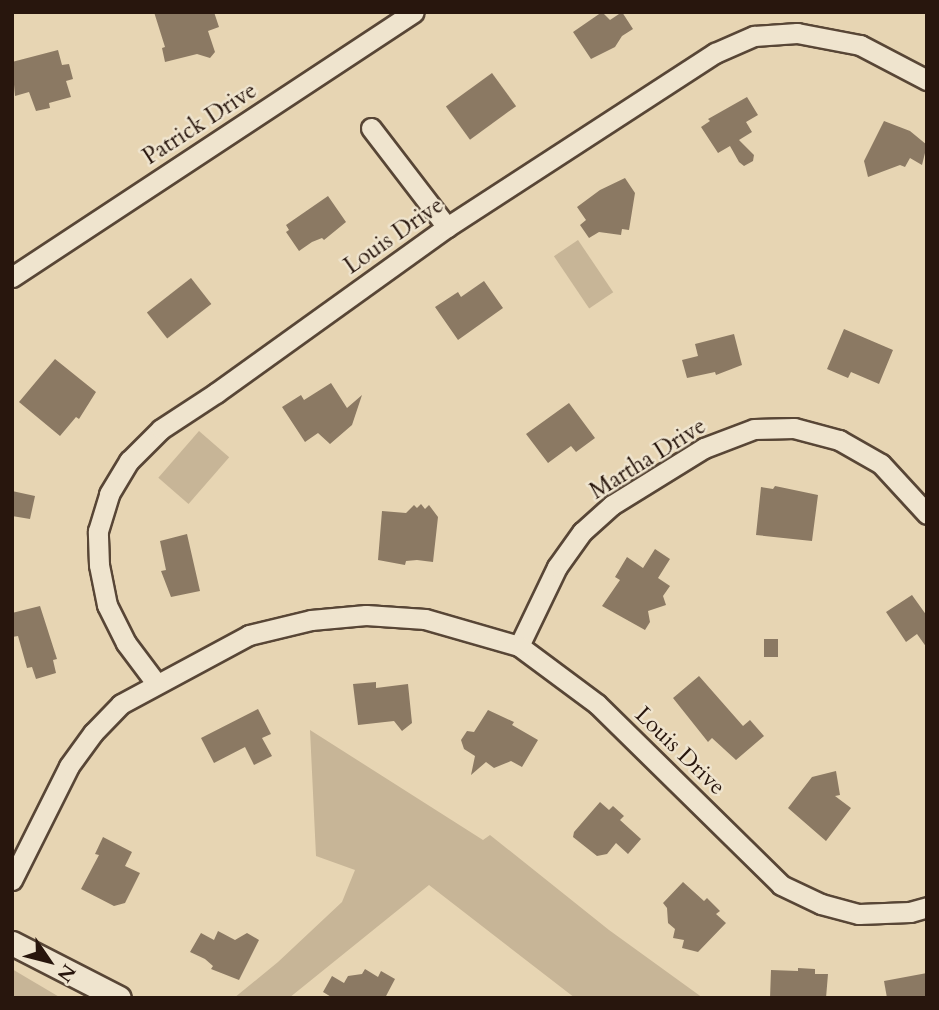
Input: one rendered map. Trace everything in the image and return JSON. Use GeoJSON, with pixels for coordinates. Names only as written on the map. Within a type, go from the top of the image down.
{"type":"FeatureCollection","features":[{"type":"Feature","properties":{"kind":"street","name":"Patrick Drive"},"geometry":{"type":"LineString","coordinates":[[12,277],[414,12]]}},
{"type":"Feature","properties":{"kind":"street","name":"Louis Drive"},"geometry":{"type":"LineString","coordinates":[[156,683],[125,643],[107,605],[99,565],[98,531],[109,494],[129,461],[161,429],[216,393],[447,228],[715,53],[754,36],[797,33],[860,45],[927,80]]}},
{"type":"Feature","properties":{"kind":"street"},"geometry":{"type":"LineString","coordinates":[[371,128],[447,228]]}},
{"type":"Feature","properties":{"kind":"street","name":"Martha Drive"},"geometry":{"type":"LineString","coordinates":[[519,646],[556,567],[582,532],[612,505],[704,448],[754,429],[794,428],[839,440],[881,464],[927,514]]}},
{"type":"Feature","properties":{"kind":"street","name":"Louis Drive"},"geometry":{"type":"LineString","coordinates":[[12,880],[69,766],[93,733],[121,704],[249,635],[311,620],[366,615],[425,619],[519,646],[597,704],[781,885],[821,904],[859,914],[910,912],[927,907]]}},
{"type":"Feature","properties":{"kind":"street"},"geometry":{"type":"LineString","coordinates":[[12,943],[119,998]]}},
{"type":"Feature","properties":{"kind":"shaded area"},"geometry":{"type":"Polygon","coordinates":[[[578,240],[613,292],[589,308],[554,256],[578,240]]]}},
{"type":"Feature","properties":{"kind":"shaded area"},"geometry":{"type":"Polygon","coordinates":[[[199,431],[229,457],[189,504],[158,478],[199,431]]]}},
{"type":"Feature","properties":{"kind":"shaded area"},"geometry":{"type":"Polygon","coordinates":[[[310,730],[483,840],[490,835],[609,930],[703,998],[575,998],[429,885],[289,998],[234,998],[278,962],[342,902],[355,870],[316,856],[310,730]]]}},
{"type":"Feature","properties":{"kind":"shaded area"},"geometry":{"type":"Polygon","coordinates":[[[12,969],[61,998],[12,998],[12,969]]]}},
{"type":"Feature","properties":{"kind":"building"},"geometry":{"type":"Polygon","coordinates":[[[154,12],[214,12],[219,27],[208,31],[215,52],[210,58],[197,54],[165,62],[162,48],[165,47],[154,12]]]}},
{"type":"Feature","properties":{"kind":"building"},"geometry":{"type":"Polygon","coordinates":[[[602,12],[610,20],[622,12],[633,29],[622,36],[615,47],[591,59],[573,32],[602,12]]]}},
{"type":"Feature","properties":{"kind":"building"},"geometry":{"type":"Polygon","coordinates":[[[58,50],[62,65],[69,64],[73,79],[66,81],[71,97],[49,103],[50,108],[36,111],[29,92],[15,96],[12,62],[58,50]]]}},
{"type":"Feature","properties":{"kind":"building"},"geometry":{"type":"Polygon","coordinates":[[[492,73],[516,106],[470,140],[446,107],[492,73]]]}},
{"type":"Feature","properties":{"kind":"building"},"geometry":{"type":"Polygon","coordinates":[[[747,97],[758,115],[746,122],[752,132],[739,140],[754,155],[753,161],[744,166],[730,146],[718,153],[701,127],[710,121],[708,119],[747,97]]]}},
{"type":"Feature","properties":{"kind":"building"},"geometry":{"type":"Polygon","coordinates":[[[884,121],[910,131],[927,145],[922,165],[910,158],[905,167],[900,165],[868,177],[864,161],[884,121]]]}},
{"type":"Feature","properties":{"kind":"building"},"geometry":{"type":"Polygon","coordinates":[[[625,178],[635,193],[629,230],[622,229],[621,235],[599,232],[589,238],[580,225],[586,220],[577,207],[600,190],[625,178]]]}},
{"type":"Feature","properties":{"kind":"building"},"geometry":{"type":"Polygon","coordinates":[[[328,196],[346,222],[324,240],[322,238],[312,242],[299,251],[286,232],[289,230],[286,225],[328,196]]]}},
{"type":"Feature","properties":{"kind":"building"},"geometry":{"type":"Polygon","coordinates":[[[191,278],[211,304],[167,338],[147,312],[191,278]]]}},
{"type":"Feature","properties":{"kind":"building"},"geometry":{"type":"Polygon","coordinates":[[[484,281],[503,308],[458,340],[435,307],[458,292],[461,297],[484,281]]]}},
{"type":"Feature","properties":{"kind":"building"},"geometry":{"type":"Polygon","coordinates":[[[844,329],[893,350],[879,384],[851,372],[848,378],[827,369],[844,329]]]}},
{"type":"Feature","properties":{"kind":"building"},"geometry":{"type":"Polygon","coordinates":[[[734,334],[742,365],[716,375],[715,372],[687,378],[682,360],[698,356],[695,344],[734,334]]]}},
{"type":"Feature","properties":{"kind":"building"},"geometry":{"type":"Polygon","coordinates":[[[55,359],[96,392],[79,419],[76,417],[60,436],[19,402],[55,359]]]}},
{"type":"Feature","properties":{"kind":"building"},"geometry":{"type":"Polygon","coordinates":[[[331,383],[347,408],[362,395],[352,425],[330,444],[318,433],[305,442],[282,407],[301,395],[304,400],[331,383]]]}},
{"type":"Feature","properties":{"kind":"building"},"geometry":{"type":"Polygon","coordinates":[[[569,403],[595,438],[576,452],[571,446],[548,463],[526,434],[569,403]]]}},
{"type":"Feature","properties":{"kind":"building"},"geometry":{"type":"Polygon","coordinates":[[[775,486],[818,495],[812,541],[756,535],[761,487],[773,489],[775,486]]]}},
{"type":"Feature","properties":{"kind":"building"},"geometry":{"type":"Polygon","coordinates":[[[12,491],[35,496],[30,519],[12,516],[12,491]]]}},
{"type":"Feature","properties":{"kind":"building"},"geometry":{"type":"Polygon","coordinates":[[[421,504],[425,509],[429,505],[438,517],[433,562],[406,561],[405,565],[378,560],[382,511],[406,513],[414,505],[417,508],[421,504]]]}},
{"type":"Feature","properties":{"kind":"building"},"geometry":{"type":"Polygon","coordinates":[[[187,534],[200,591],[171,597],[161,571],[166,570],[160,541],[187,534]]]}},
{"type":"Feature","properties":{"kind":"building"},"geometry":{"type":"Polygon","coordinates":[[[655,549],[670,559],[658,578],[670,586],[663,596],[666,605],[648,611],[650,622],[645,630],[602,606],[620,580],[615,577],[627,557],[643,568],[655,549]]]}},
{"type":"Feature","properties":{"kind":"building"},"geometry":{"type":"Polygon","coordinates":[[[912,595],[927,616],[927,648],[917,634],[906,642],[886,612],[912,595]]]}},
{"type":"Feature","properties":{"kind":"building"},"geometry":{"type":"Polygon","coordinates":[[[40,606],[57,659],[53,660],[56,673],[36,679],[32,667],[27,668],[18,636],[12,637],[12,613],[40,606]]]}},
{"type":"Feature","properties":{"kind":"building"},"geometry":{"type":"Polygon","coordinates":[[[764,639],[778,639],[778,657],[764,657],[764,639]]]}},
{"type":"Feature","properties":{"kind":"building"},"geometry":{"type":"Polygon","coordinates":[[[699,676],[743,726],[750,720],[764,736],[736,760],[712,738],[708,742],[673,698],[699,676]]]}},
{"type":"Feature","properties":{"kind":"building"},"geometry":{"type":"Polygon","coordinates":[[[376,682],[376,688],[408,684],[412,723],[402,731],[394,721],[358,725],[353,684],[376,682]]]}},
{"type":"Feature","properties":{"kind":"building"},"geometry":{"type":"Polygon","coordinates":[[[258,709],[271,734],[262,738],[272,756],[254,765],[245,747],[214,763],[201,738],[258,709]]]}},
{"type":"Feature","properties":{"kind":"building"},"geometry":{"type":"Polygon","coordinates":[[[488,710],[514,722],[512,725],[538,740],[522,767],[511,761],[494,768],[486,762],[471,775],[475,756],[464,749],[461,740],[467,731],[474,732],[488,710]]]}},
{"type":"Feature","properties":{"kind":"building"},"geometry":{"type":"Polygon","coordinates":[[[836,771],[840,795],[835,796],[851,808],[826,841],[788,808],[812,777],[836,771]]]}},
{"type":"Feature","properties":{"kind":"building"},"geometry":{"type":"Polygon","coordinates":[[[600,802],[609,810],[613,806],[624,816],[620,820],[641,839],[628,854],[616,843],[607,854],[597,856],[573,837],[574,832],[600,802]]]}},
{"type":"Feature","properties":{"kind":"building"},"geometry":{"type":"Polygon","coordinates":[[[103,837],[132,852],[125,866],[140,873],[125,903],[114,906],[81,889],[99,855],[95,854],[103,837]]]}},
{"type":"Feature","properties":{"kind":"building"},"geometry":{"type":"Polygon","coordinates":[[[683,882],[704,901],[707,898],[720,911],[716,914],[726,923],[698,952],[682,948],[684,940],[673,938],[675,929],[668,923],[667,908],[663,903],[683,882]]]}},
{"type":"Feature","properties":{"kind":"building"},"geometry":{"type":"Polygon","coordinates":[[[218,931],[235,940],[247,933],[259,940],[239,980],[211,969],[213,966],[205,959],[190,952],[201,933],[214,940],[218,931]]]}},
{"type":"Feature","properties":{"kind":"building"},"geometry":{"type":"Polygon","coordinates":[[[798,968],[815,969],[815,974],[828,974],[826,998],[770,998],[771,970],[798,971],[798,968]]]}},
{"type":"Feature","properties":{"kind":"building"},"geometry":{"type":"Polygon","coordinates":[[[365,969],[378,977],[381,971],[395,979],[385,998],[333,998],[323,992],[332,976],[344,983],[348,976],[362,974],[365,969]]]}},
{"type":"Feature","properties":{"kind":"building"},"geometry":{"type":"Polygon","coordinates":[[[927,973],[927,998],[887,998],[884,981],[927,973]]]}}]}
